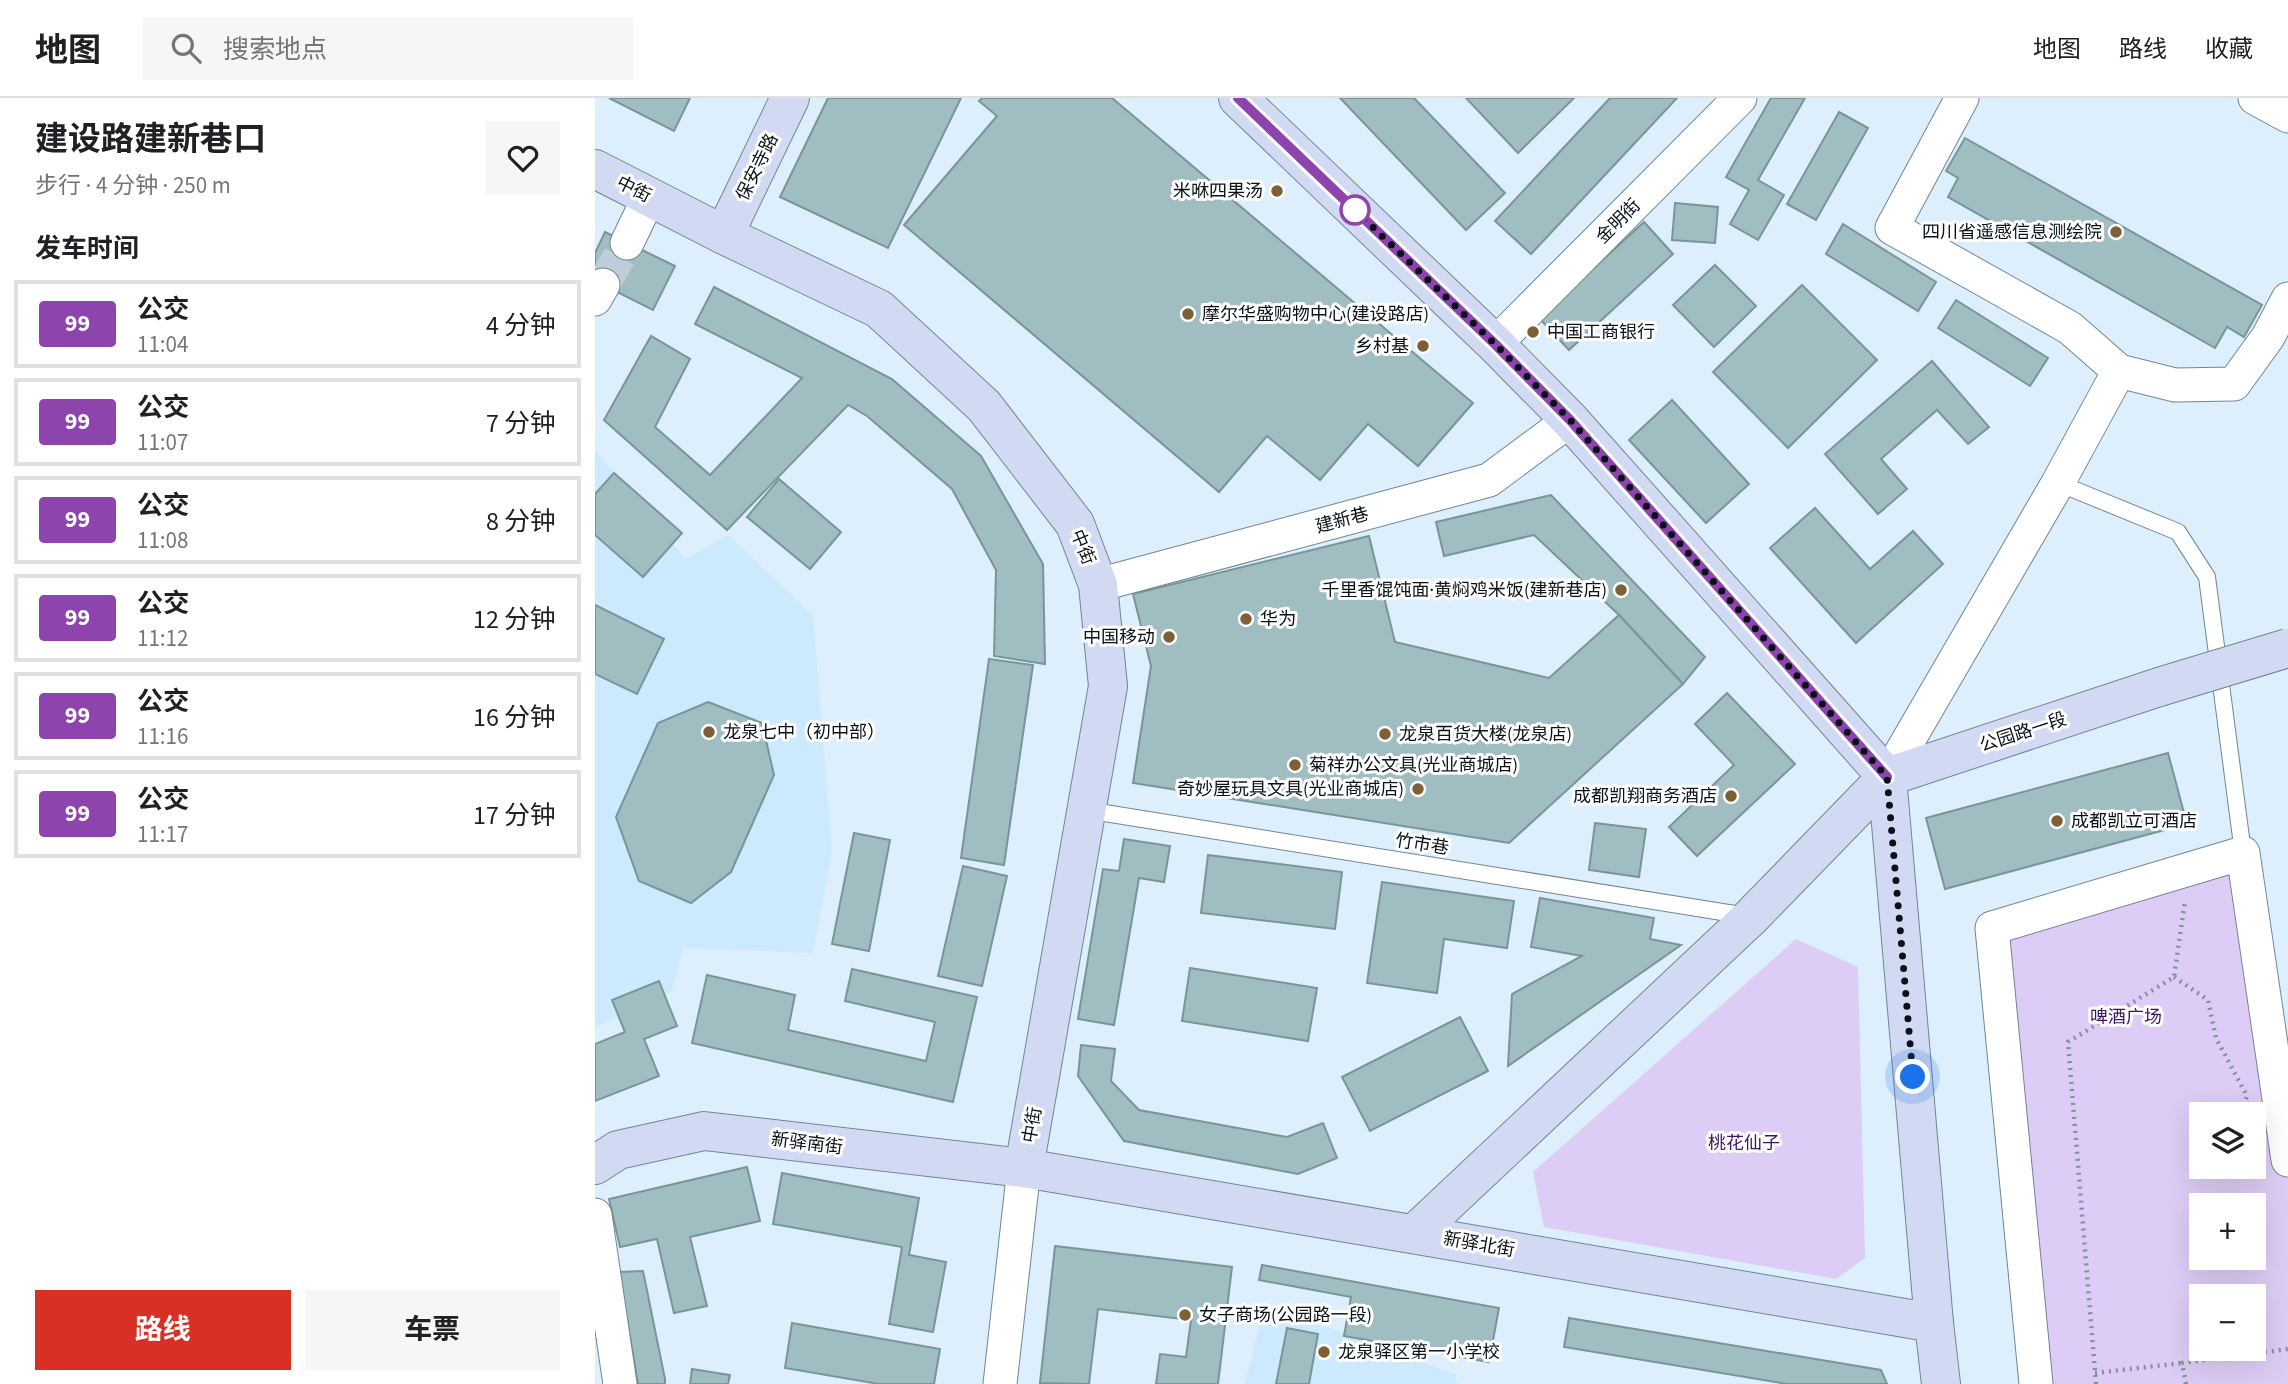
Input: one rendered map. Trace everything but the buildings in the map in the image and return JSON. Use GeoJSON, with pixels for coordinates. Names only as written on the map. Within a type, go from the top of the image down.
{"type":"FeatureCollection","features":[{"type":"Feature","properties":{"kind":"street","name":"保安寺路"},"geometry":{"type":"LineString","coordinates":[[724,235],[790,98]]}},
{"type":"Feature","properties":{"kind":"street"},"geometry":{"type":"LineString","coordinates":[[1238,98],[1495,344],[1570,420],[1887,777],[1941,1384]]}},
{"type":"Feature","properties":{"kind":"street","name":"金明街"},"geometry":{"type":"LineString","coordinates":[[1495,344],[1740,98]]}},
{"type":"Feature","properties":{"kind":"street"},"geometry":{"type":"LineString","coordinates":[[1962,98],[1892,228],[2070,328],[2119,371],[2175,385],[2234,384],[2268,337],[2288,299]]}},
{"type":"Feature","properties":{"kind":"street"},"geometry":{"type":"LineString","coordinates":[[2255,98],[2288,116]]}},
{"type":"Feature","properties":{"kind":"street","name":"中街"},"geometry":{"type":"LineString","coordinates":[[595,169],[724,235],[879,309],[984,406],[1075,524],[1098,586],[1108,687],[1024,1168]]}},
{"type":"Feature","properties":{"kind":"street"},"geometry":{"type":"LineString","coordinates":[[627,243],[649,197]]}},
{"type":"Feature","properties":{"kind":"street"},"geometry":{"type":"LineString","coordinates":[[1415,1233],[1751,917],[1887,777],[2058,483],[2119,371]]}},
{"type":"Feature","properties":{"kind":"street","name":"建新巷"},"geometry":{"type":"LineString","coordinates":[[1098,586],[1489,480],[1570,420]]}},
{"type":"Feature","properties":{"kind":"street","name":"公园路一段"},"geometry":{"type":"LineString","coordinates":[[1887,777],[2159,687],[2288,648]]}},
{"type":"Feature","properties":{"kind":"street"},"geometry":{"type":"LineString","coordinates":[[2035,1384],[1992,928],[2243,853],[2288,1160]]}},
{"type":"Feature","properties":{"kind":"street","name":"新驿南街"},"geometry":{"type":"LineString","coordinates":[[595,1165],[618,1150],[704,1131],[1024,1168]]}},
{"type":"Feature","properties":{"kind":"street"},"geometry":{"type":"LineString","coordinates":[[1000,1384],[1024,1168]]}},
{"type":"Feature","properties":{"kind":"street","name":"新驿北街"},"geometry":{"type":"LineString","coordinates":[[1024,1168],[1934,1323]]}},
{"type":"Feature","properties":{"kind":"street"},"geometry":{"type":"LineString","coordinates":[[595,1214],[619,1384]]}},
{"type":"Feature","properties":{"kind":"lane"},"geometry":{"type":"LineString","coordinates":[[2058,483],[2178,532],[2207,577],[2243,853]]}},
{"type":"Feature","properties":{"kind":"lane","name":"竹市巷"},"geometry":{"type":"LineString","coordinates":[[1086,810],[1751,917]]}},
{"type":"Feature","properties":{"kind":"path"},"geometry":{"type":"LineString","coordinates":[[2174,977],[2189,869]]}},
{"type":"Feature","properties":{"kind":"path"},"geometry":{"type":"LineString","coordinates":[[2174,977],[2209,1000],[2215,1038],[2246,1096],[2244,1102]]}},
{"type":"Feature","properties":{"kind":"path"},"geometry":{"type":"LineString","coordinates":[[2096,1384],[2068,1042],[2174,977]]}},
{"type":"Feature","properties":{"kind":"path"},"geometry":{"type":"LineString","coordinates":[[2095,1373],[2288,1349]]}},
{"type":"Feature","properties":{"kind":"path"},"geometry":{"type":"LineString","coordinates":[[2182,1363],[2186,1384]]}},
{"type":"Feature","properties":{"kind":"shaded area","name":"龙泉七中（初中部）"},"geometry":{"type":"Polygon","coordinates":[[[595,450],[686,559],[728,535],[813,615],[832,849],[813,953],[683,948],[671,992],[595,1027],[595,450]]]}},
{"type":"Feature","properties":{"kind":"shaded area","name":"龙泉驿区第一小学校"},"geometry":{"type":"Polygon","coordinates":[[[1264,1308],[1332,1329],[1456,1375],[1457,1384],[1245,1384],[1264,1308]]]}},
{"type":"Feature","properties":{"kind":"green space","name":"啤酒广场"},"geometry":{"type":"Polygon","coordinates":[[[2243,853],[2288,1160],[2288,1384],[2036,1384],[1992,928],[2243,853]]]}},
{"type":"Feature","properties":{"kind":"green space","name":"桃花仙子"},"geometry":{"type":"Polygon","coordinates":[[[1796,939],[1858,967],[1865,1258],[1836,1279],[1544,1227],[1533,1172],[1796,939]]]}},
{"type":"Feature","properties":{"kind":"tunnel"},"geometry":{"type":"LineString","coordinates":[[603,285],[627,243]]}},
{"type":"Feature","properties":{"kind":"bus line","name":"99"},"geometry":{"type":"LineString","coordinates":[[1238,98],[1495,344],[1570,420],[1887,777]]}},
{"type":"Feature","properties":{"kind":"place","name":"米咻四果汤"},"geometry":{"type":"Point","coordinates":[1277,191]}},
{"type":"Feature","properties":{"kind":"place","name":"四川省遥感信息测绘院"},"geometry":{"type":"Point","coordinates":[2116,232]}},
{"type":"Feature","properties":{"kind":"place","name":"摩尔华盛购物中心(建设路店)"},"geometry":{"type":"Point","coordinates":[1188,314]}},
{"type":"Feature","properties":{"kind":"place","name":"中国工商银行"},"geometry":{"type":"Point","coordinates":[1533,332]}},
{"type":"Feature","properties":{"kind":"place","name":"乡村基"},"geometry":{"type":"Point","coordinates":[1423,346]}},
{"type":"Feature","properties":{"kind":"place","name":"千里香馄饨面·黄焖鸡米饭(建新巷店)"},"geometry":{"type":"Point","coordinates":[1621,590]}},
{"type":"Feature","properties":{"kind":"place","name":"华为"},"geometry":{"type":"Point","coordinates":[1246,619]}},
{"type":"Feature","properties":{"kind":"place","name":"中国移动"},"geometry":{"type":"Point","coordinates":[1169,637]}},
{"type":"Feature","properties":{"kind":"place","name":"龙泉七中（初中部）"},"geometry":{"type":"Point","coordinates":[709,732]}},
{"type":"Feature","properties":{"kind":"place","name":"龙泉百货大楼(龙泉店)"},"geometry":{"type":"Point","coordinates":[1385,734]}},
{"type":"Feature","properties":{"kind":"place","name":"菊祥办公文具(光业商城店)"},"geometry":{"type":"Point","coordinates":[1295,765]}},
{"type":"Feature","properties":{"kind":"place","name":"奇妙屋玩具文具(光业商城店)"},"geometry":{"type":"Point","coordinates":[1418,789]}},
{"type":"Feature","properties":{"kind":"place","name":"成都凯翔商务酒店"},"geometry":{"type":"Point","coordinates":[1731,796]}},
{"type":"Feature","properties":{"kind":"place","name":"成都凯立可酒店"},"geometry":{"type":"Point","coordinates":[2057,821]}},
{"type":"Feature","properties":{"kind":"place","name":"女子商场(公园路一段)"},"geometry":{"type":"Point","coordinates":[1185,1315]}},
{"type":"Feature","properties":{"kind":"place","name":"龙泉驿区第一小学校"},"geometry":{"type":"Point","coordinates":[1324,1352]}},
{"type":"Feature","properties":{"kind":"route"},"geometry":{"type":"LineString","coordinates":[[1355,210],[1570,420],[1887,777],[1913,1077]]}}]}
